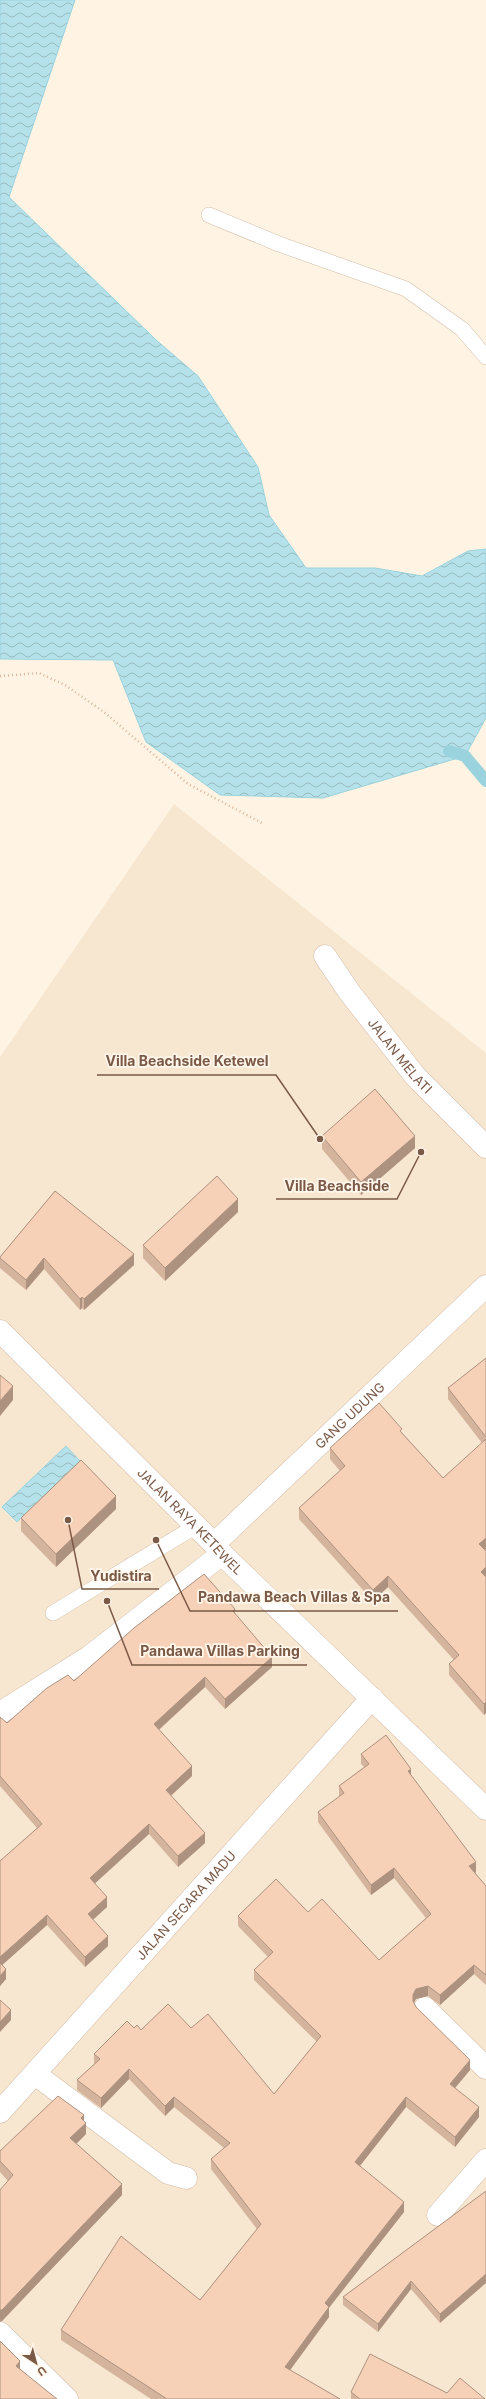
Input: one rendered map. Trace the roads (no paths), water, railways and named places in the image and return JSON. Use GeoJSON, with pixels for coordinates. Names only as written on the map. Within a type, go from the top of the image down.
{"type":"FeatureCollection","features":[{"type":"Feature","properties":{"kind":"street","name":"JALAN MELATI"},"geometry":{"type":"LineString","coordinates":[[325,956],[350,993],[416,1077],[486,1148]]}},
{"type":"Feature","properties":{"kind":"street","name":"GANG UDUNG"},"geometry":{"type":"LineString","coordinates":[[0,1713],[89,1656],[218,1549],[486,1286]]}},
{"type":"Feature","properties":{"kind":"street","name":"JALAN RAYA KETEWEL"},"geometry":{"type":"LineString","coordinates":[[0,1331],[218,1549],[486,1809]]}},
{"type":"Feature","properties":{"kind":"street","name":"JALAN SEGARA MADU"},"geometry":{"type":"LineString","coordinates":[[0,2112],[372,1698]]}},
{"type":"Feature","properties":{"kind":"street"},"geometry":{"type":"LineString","coordinates":[[425,2008],[486,2068]]}},
{"type":"Feature","properties":{"kind":"street"},"geometry":{"type":"LineString","coordinates":[[35,2074],[168,2173],[186,2178]]}},
{"type":"Feature","properties":{"kind":"street"},"geometry":{"type":"LineString","coordinates":[[438,2215],[486,2160]]}},
{"type":"Feature","properties":{"kind":"street"},"geometry":{"type":"LineString","coordinates":[[0,2333],[67,2399]]}},
{"type":"Feature","properties":{"kind":"lane"},"geometry":{"type":"LineString","coordinates":[[209,215],[279,244],[406,289],[462,329],[486,357]]}},
{"type":"Feature","properties":{"kind":"lane"},"geometry":{"type":"LineString","coordinates":[[53,1613],[196,1526]]}},
{"type":"Feature","properties":{"kind":"water"},"geometry":{"type":"Polygon","coordinates":[[[0,0],[75,0],[9,197],[155,339],[198,376],[258,467],[269,515],[306,568],[375,568],[422,576],[468,551],[486,549],[486,718],[465,756],[323,798],[220,795],[146,742],[113,660],[0,659],[0,0]]]}},
{"type":"Feature","properties":{"kind":"water"},"geometry":{"type":"Polygon","coordinates":[[[66,1446],[80,1461],[17,1522],[2,1507],[66,1446]]]}},
{"type":"Feature","properties":{"kind":"waterway"},"geometry":{"type":"LineString","coordinates":[[449,751],[465,756],[486,781]]}},
{"type":"Feature","properties":{"kind":"place","name":"Villa Beachside Ketewel"},"geometry":{"type":"Point","coordinates":[320,1139]}},
{"type":"Feature","properties":{"kind":"place","name":"Villa Beachside"},"geometry":{"type":"Point","coordinates":[421,1152]}},
{"type":"Feature","properties":{"kind":"place","name":"Yudistira"},"geometry":{"type":"Point","coordinates":[68,1520]}},
{"type":"Feature","properties":{"kind":"place","name":"Pandawa Beach Villas & Spa"},"geometry":{"type":"Point","coordinates":[156,1540]}},
{"type":"Feature","properties":{"kind":"place","name":"Pandawa Villas Parking"},"geometry":{"type":"Point","coordinates":[107,1601]}}]}
